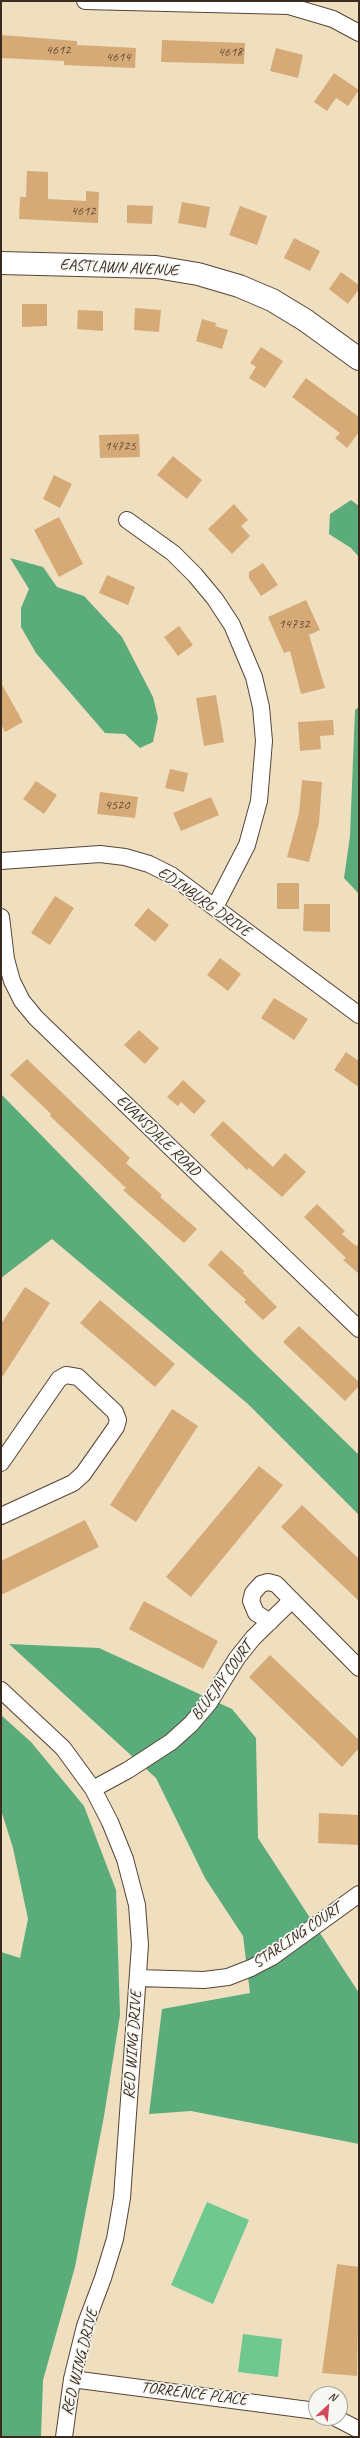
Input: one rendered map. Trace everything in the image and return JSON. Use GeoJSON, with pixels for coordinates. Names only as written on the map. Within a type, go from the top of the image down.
{"type":"FeatureCollection","features":[{"type":"Feature","properties":{"kind":"street"},"geometry":{"type":"LineString","coordinates":[[84,1],[289,6],[327,16],[359,33]]}},
{"type":"Feature","properties":{"kind":"street","name":"EASTLAWN AVENUE"},"geometry":{"type":"LineString","coordinates":[[1,263],[156,267],[198,274],[239,286],[272,300],[305,320],[359,359]]}},
{"type":"Feature","properties":{"kind":"street"},"geometry":{"type":"LineString","coordinates":[[127,520],[173,553],[195,575],[215,599],[232,625],[254,677],[264,741],[259,801],[247,845],[215,907]]}},
{"type":"Feature","properties":{"kind":"street","name":"EDINBURG DRIVE"},"geometry":{"type":"LineString","coordinates":[[1,861],[100,854],[125,857],[149,864],[171,875],[359,1015]]}},
{"type":"Feature","properties":{"kind":"street","name":"EVANSDALE ROAD"},"geometry":{"type":"LineString","coordinates":[[1,917],[6,959],[12,981],[22,1001],[36,1018],[359,1329]]}},
{"type":"Feature","properties":{"kind":"street"},"geometry":{"type":"LineString","coordinates":[[1,1463],[59,1379],[66,1375],[78,1377],[115,1412],[118,1420],[116,1428],[83,1474],[73,1483],[1,1516]]}},
{"type":"Feature","properties":{"kind":"street"},"geometry":{"type":"LineString","coordinates":[[270,1622],[252,1608],[251,1601],[253,1593],[260,1584],[268,1582],[276,1584],[359,1668]]}},
{"type":"Feature","properties":{"kind":"street","name":"BLUEJAY COURT"},"geometry":{"type":"LineString","coordinates":[[92,1789],[128,1770],[165,1746],[191,1724],[209,1703],[237,1658],[292,1600]]}},
{"type":"Feature","properties":{"kind":"street","name":"RED WING DRIVE"},"geometry":{"type":"LineString","coordinates":[[1,1690],[63,1748],[92,1789],[110,1822],[125,1859],[133,1885],[140,1945],[122,2198],[115,2239],[103,2278],[85,2326],[72,2378],[64,2437]]}},
{"type":"Feature","properties":{"kind":"street","name":"STARLING COURT"},"geometry":{"type":"LineString","coordinates":[[138,1978],[204,1980],[228,1977],[251,1968],[272,1957],[359,1894]]}},
{"type":"Feature","properties":{"kind":"street","name":"TORRENCE PLACE"},"geometry":{"type":"LineString","coordinates":[[72,2378],[308,2410]]}},
{"type":"Feature","properties":{"kind":"street"},"geometry":{"type":"LineString","coordinates":[[348,2424],[359,2430]]}},
{"type":"Feature","properties":{"kind":"green space"},"geometry":{"type":"Polygon","coordinates":[[[351,500],[359,506],[359,557],[351,548],[329,534],[330,514],[351,500]]]}},
{"type":"Feature","properties":{"kind":"green space"},"geometry":{"type":"Polygon","coordinates":[[[10,558],[43,567],[57,587],[84,596],[122,637],[153,697],[158,718],[153,742],[140,748],[125,734],[105,733],[36,653],[21,627],[21,608],[29,589],[10,558]]]}},
{"type":"Feature","properties":{"kind":"green space"},"geometry":{"type":"Polygon","coordinates":[[[359,707],[359,894],[344,878],[350,836],[355,710],[359,707]]]}},
{"type":"Feature","properties":{"kind":"green space"},"geometry":{"type":"Polygon","coordinates":[[[1,1094],[253,1352],[359,1455],[359,1515],[248,1404],[52,1239],[1,1278],[1,1094]]]}},
{"type":"Feature","properties":{"kind":"green space"},"geometry":{"type":"Polygon","coordinates":[[[9,1644],[99,1648],[232,1709],[256,1738],[258,1838],[359,1993],[359,2144],[191,2111],[149,2114],[162,2009],[250,1993],[243,1936],[205,1878],[156,1778],[9,1644]]]}},
{"type":"Feature","properties":{"kind":"green space"},"geometry":{"type":"Polygon","coordinates":[[[1,1715],[31,1742],[84,1806],[116,1890],[120,2015],[104,2116],[75,2267],[43,2380],[41,2437],[1,2437],[1,1952],[20,1958],[28,1919],[13,1848],[1,1810],[1,1715]]]}},
{"type":"Feature","properties":{"kind":"green space"},"geometry":{"type":"Polygon","coordinates":[[[207,2202],[249,2220],[213,2304],[171,2285],[207,2202]]]}},
{"type":"Feature","properties":{"kind":"green space"},"geometry":{"type":"Polygon","coordinates":[[[243,2334],[282,2339],[278,2377],[238,2372],[243,2334]]]}},
{"type":"Feature","properties":{"kind":"building"},"geometry":{"type":"Polygon","coordinates":[[[1,35],[77,41],[77,45],[136,48],[135,68],[64,65],[64,61],[1,58],[1,35]]]}},
{"type":"Feature","properties":{"kind":"building"},"geometry":{"type":"Polygon","coordinates":[[[162,40],[245,43],[244,64],[161,62],[162,40]]]}},
{"type":"Feature","properties":{"kind":"building"},"geometry":{"type":"Polygon","coordinates":[[[276,48],[303,55],[298,78],[270,71],[276,48]]]}},
{"type":"Feature","properties":{"kind":"building"},"geometry":{"type":"Polygon","coordinates":[[[334,73],[359,90],[348,106],[336,98],[327,111],[314,102],[334,73]]]}},
{"type":"Feature","properties":{"kind":"building"},"geometry":{"type":"Polygon","coordinates":[[[27,171],[48,172],[48,199],[86,201],[86,191],[99,192],[98,223],[19,219],[20,197],[26,197],[27,171]]]}},
{"type":"Feature","properties":{"kind":"building"},"geometry":{"type":"Polygon","coordinates":[[[182,202],[210,207],[206,228],[178,223],[182,202]]]}},
{"type":"Feature","properties":{"kind":"building"},"geometry":{"type":"Polygon","coordinates":[[[127,205],[153,206],[152,224],[127,223],[127,205]]]}},
{"type":"Feature","properties":{"kind":"building"},"geometry":{"type":"Polygon","coordinates":[[[240,206],[267,216],[257,245],[229,235],[240,206]]]}},
{"type":"Feature","properties":{"kind":"building"},"geometry":{"type":"Polygon","coordinates":[[[294,238],[320,251],[310,271],[284,258],[294,238]]]}},
{"type":"Feature","properties":{"kind":"building"},"geometry":{"type":"Polygon","coordinates":[[[341,272],[359,285],[359,289],[348,304],[329,289],[341,272]]]}},
{"type":"Feature","properties":{"kind":"building"},"geometry":{"type":"Polygon","coordinates":[[[22,304],[47,304],[47,326],[22,327],[22,304]]]}},
{"type":"Feature","properties":{"kind":"building"},"geometry":{"type":"Polygon","coordinates":[[[135,308],[161,310],[159,332],[134,330],[135,308]]]}},
{"type":"Feature","properties":{"kind":"building"},"geometry":{"type":"Polygon","coordinates":[[[78,310],[103,311],[103,331],[77,329],[78,310]]]}},
{"type":"Feature","properties":{"kind":"building"},"geometry":{"type":"Polygon","coordinates":[[[202,319],[216,323],[215,326],[228,330],[222,349],[196,341],[202,319]]]}},
{"type":"Feature","properties":{"kind":"building"},"geometry":{"type":"Polygon","coordinates":[[[261,347],[283,361],[265,388],[249,378],[256,367],[250,363],[261,347]]]}},
{"type":"Feature","properties":{"kind":"building"},"geometry":{"type":"Polygon","coordinates":[[[306,378],[359,417],[359,432],[347,448],[335,438],[340,433],[292,397],[306,378]]]}},
{"type":"Feature","properties":{"kind":"building"},"geometry":{"type":"Polygon","coordinates":[[[139,434],[140,457],[100,458],[99,435],[139,434]]]}},
{"type":"Feature","properties":{"kind":"building"},"geometry":{"type":"Polygon","coordinates":[[[173,456],[202,480],[187,499],[157,475],[173,456]]]}},
{"type":"Feature","properties":{"kind":"building"},"geometry":{"type":"Polygon","coordinates":[[[54,475],[72,484],[60,508],[43,499],[54,475]]]}},
{"type":"Feature","properties":{"kind":"building"},"geometry":{"type":"Polygon","coordinates":[[[234,504],[248,520],[241,526],[250,536],[232,554],[208,529],[234,504]]]}},
{"type":"Feature","properties":{"kind":"building"},"geometry":{"type":"Polygon","coordinates":[[[59,517],[83,564],[59,577],[34,530],[59,517]]]}},
{"type":"Feature","properties":{"kind":"building"},"geometry":{"type":"Polygon","coordinates":[[[263,563],[278,585],[261,596],[249,578],[249,572],[263,563]]]}},
{"type":"Feature","properties":{"kind":"building"},"geometry":{"type":"Polygon","coordinates":[[[107,575],[135,587],[128,605],[99,593],[107,575]]]}},
{"type":"Feature","properties":{"kind":"building"},"geometry":{"type":"Polygon","coordinates":[[[306,600],[320,630],[309,635],[325,688],[301,694],[290,651],[284,653],[268,617],[306,600]]]}},
{"type":"Feature","properties":{"kind":"building"},"geometry":{"type":"Polygon","coordinates":[[[179,626],[193,645],[178,656],[164,637],[179,626]]]}},
{"type":"Feature","properties":{"kind":"building"},"geometry":{"type":"Polygon","coordinates":[[[1,683],[23,722],[5,732],[1,724],[1,683]]]}},
{"type":"Feature","properties":{"kind":"building"},"geometry":{"type":"Polygon","coordinates":[[[216,695],[224,742],[204,746],[196,698],[216,695]]]}},
{"type":"Feature","properties":{"kind":"building"},"geometry":{"type":"Polygon","coordinates":[[[333,720],[334,735],[320,736],[321,749],[300,751],[298,722],[333,720]]]}},
{"type":"Feature","properties":{"kind":"building"},"geometry":{"type":"Polygon","coordinates":[[[170,769],[188,773],[184,792],[165,788],[170,769]]]}},
{"type":"Feature","properties":{"kind":"building"},"geometry":{"type":"Polygon","coordinates":[[[302,780],[322,782],[319,823],[309,862],[287,857],[299,813],[302,780]]]}},
{"type":"Feature","properties":{"kind":"building"},"geometry":{"type":"Polygon","coordinates":[[[36,781],[57,795],[44,814],[23,799],[36,781]]]}},
{"type":"Feature","properties":{"kind":"building"},"geometry":{"type":"Polygon","coordinates":[[[100,792],[138,797],[135,818],[97,814],[100,792]]]}},
{"type":"Feature","properties":{"kind":"building"},"geometry":{"type":"Polygon","coordinates":[[[211,797],[219,815],[181,831],[173,813],[211,797]]]}},
{"type":"Feature","properties":{"kind":"building"},"geometry":{"type":"Polygon","coordinates":[[[277,883],[299,883],[299,909],[277,909],[277,883]]]}},
{"type":"Feature","properties":{"kind":"building"},"geometry":{"type":"Polygon","coordinates":[[[55,896],[74,908],[50,945],[31,933],[55,896]]]}},
{"type":"Feature","properties":{"kind":"building"},"geometry":{"type":"Polygon","coordinates":[[[304,904],[330,904],[330,932],[303,931],[304,904]]]}},
{"type":"Feature","properties":{"kind":"building"},"geometry":{"type":"Polygon","coordinates":[[[148,908],[169,925],[155,942],[134,925],[148,908]]]}},
{"type":"Feature","properties":{"kind":"building"},"geometry":{"type":"Polygon","coordinates":[[[220,958],[241,974],[228,991],[207,975],[220,958]]]}},
{"type":"Feature","properties":{"kind":"building"},"geometry":{"type":"Polygon","coordinates":[[[274,998],[308,1019],[294,1040],[261,1018],[274,998]]]}},
{"type":"Feature","properties":{"kind":"building"},"geometry":{"type":"Polygon","coordinates":[[[139,1030],[159,1048],[145,1064],[124,1045],[139,1030]]]}},
{"type":"Feature","properties":{"kind":"building"},"geometry":{"type":"Polygon","coordinates":[[[346,1052],[359,1061],[359,1087],[334,1070],[346,1052]]]}},
{"type":"Feature","properties":{"kind":"building"},"geometry":{"type":"Polygon","coordinates":[[[27,1059],[130,1158],[126,1163],[162,1195],[160,1197],[197,1229],[184,1243],[123,1190],[126,1188],[50,1116],[51,1114],[10,1075],[27,1059]]]}},
{"type":"Feature","properties":{"kind":"building"},"geometry":{"type":"Polygon","coordinates":[[[183,1080],[206,1101],[194,1114],[181,1102],[178,1106],[167,1097],[183,1080]]]}},
{"type":"Feature","properties":{"kind":"building"},"geometry":{"type":"Polygon","coordinates":[[[223,1121],[273,1167],[285,1153],[306,1172],[282,1197],[249,1168],[247,1170],[210,1135],[223,1121]]]}},
{"type":"Feature","properties":{"kind":"building"},"geometry":{"type":"Polygon","coordinates":[[[317,1204],[345,1231],[342,1234],[356,1246],[359,1243],[359,1274],[343,1260],[346,1258],[304,1217],[317,1204]]]}},
{"type":"Feature","properties":{"kind":"building"},"geometry":{"type":"Polygon","coordinates":[[[221,1250],[244,1271],[243,1273],[277,1307],[263,1320],[244,1302],[246,1300],[208,1265],[221,1250]]]}},
{"type":"Feature","properties":{"kind":"building"},"geometry":{"type":"Polygon","coordinates":[[[25,1287],[50,1303],[1,1379],[1,1324],[25,1287]]]}},
{"type":"Feature","properties":{"kind":"building"},"geometry":{"type":"Polygon","coordinates":[[[100,1300],[175,1364],[155,1387],[80,1323],[100,1300]]]}},
{"type":"Feature","properties":{"kind":"building"},"geometry":{"type":"Polygon","coordinates":[[[299,1326],[359,1382],[359,1386],[345,1401],[283,1342],[299,1326]]]}},
{"type":"Feature","properties":{"kind":"building"},"geometry":{"type":"Polygon","coordinates":[[[172,1409],[198,1426],[136,1522],[110,1505],[172,1409]]]}},
{"type":"Feature","properties":{"kind":"building"},"geometry":{"type":"Polygon","coordinates":[[[259,1466],[283,1485],[191,1597],[166,1577],[259,1466]]]}},
{"type":"Feature","properties":{"kind":"building"},"geometry":{"type":"Polygon","coordinates":[[[302,1505],[359,1559],[359,1601],[281,1527],[302,1505]]]}},
{"type":"Feature","properties":{"kind":"building"},"geometry":{"type":"Polygon","coordinates":[[[85,1520],[99,1547],[1,1595],[1,1561],[85,1520]]]}},
{"type":"Feature","properties":{"kind":"building"},"geometry":{"type":"Polygon","coordinates":[[[144,1601],[218,1641],[203,1669],[129,1629],[144,1601]]]}},
{"type":"Feature","properties":{"kind":"building"},"geometry":{"type":"Polygon","coordinates":[[[270,1655],[359,1740],[359,1748],[342,1767],[249,1677],[270,1655]]]}},
{"type":"Feature","properties":{"kind":"building"},"geometry":{"type":"Polygon","coordinates":[[[319,1813],[359,1815],[359,1845],[318,1843],[319,1813]]]}},
{"type":"Feature","properties":{"kind":"building"},"geometry":{"type":"Polygon","coordinates":[[[337,2264],[359,2267],[357,2376],[322,2373],[337,2264]]]}}]}
